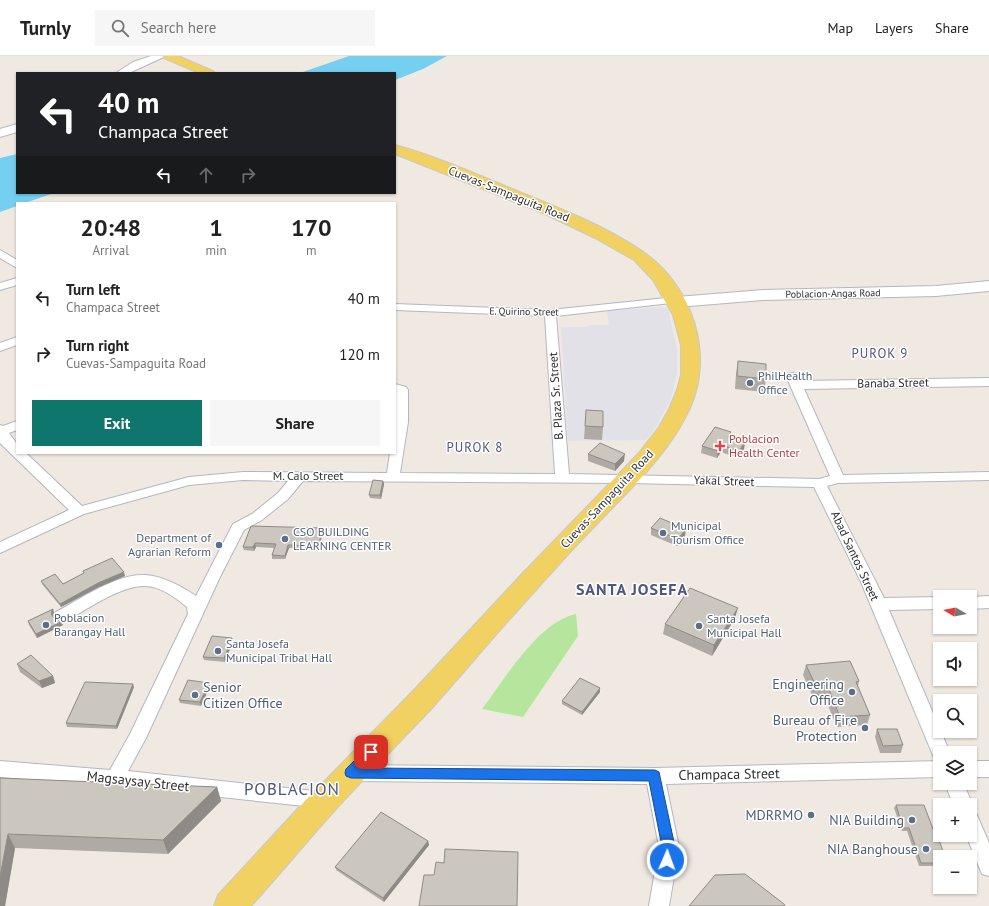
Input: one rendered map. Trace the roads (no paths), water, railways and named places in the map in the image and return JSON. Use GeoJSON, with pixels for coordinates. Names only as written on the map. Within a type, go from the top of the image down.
{"type":"FeatureCollection","features":[{"type":"Feature","properties":{"kind":"main road"},"geometry":{"type":"LineString","coordinates":[[156,57],[174,57],[207,72]]}},
{"type":"Feature","properties":{"kind":"main road","name":"Cuevas-Sampaguita Road"},"geometry":{"type":"LineString","coordinates":[[230,906],[324,800],[422,700],[587,520],[629,479],[661,441],[670,427],[680,407],[690,380],[692,359],[690,341],[677,301],[660,276],[649,264],[633,251],[567,218],[494,187],[396,149]]}},
{"type":"Feature","properties":{"kind":"street"},"geometry":{"type":"LineString","coordinates":[[123,72],[156,57]]}},
{"type":"Feature","properties":{"kind":"street"},"geometry":{"type":"LineString","coordinates":[[0,133],[16,128]]}},
{"type":"Feature","properties":{"kind":"street"},"geometry":{"type":"LineString","coordinates":[[0,253],[16,264]]}},
{"type":"Feature","properties":{"kind":"street"},"geometry":{"type":"LineString","coordinates":[[0,287],[16,281]]}},
{"type":"Feature","properties":{"kind":"street","name":"Poblacion-Angas Road"},"geometry":{"type":"LineString","coordinates":[[677,301],[763,295],[936,291],[989,286]]}},
{"type":"Feature","properties":{"kind":"street","name":"E. Quirino Street"},"geometry":{"type":"LineString","coordinates":[[396,307],[550,313],[677,301]]}},
{"type":"Feature","properties":{"kind":"street","name":"B. Plaza Sr. Street"},"geometry":{"type":"LineString","coordinates":[[550,313],[562,478]]}},
{"type":"Feature","properties":{"kind":"street"},"geometry":{"type":"LineString","coordinates":[[0,347],[16,341]]}},
{"type":"Feature","properties":{"kind":"street","name":"Banaba Street"},"geometry":{"type":"LineString","coordinates":[[838,480],[794,381],[989,382]]}},
{"type":"Feature","properties":{"kind":"street"},"geometry":{"type":"LineString","coordinates":[[393,476],[400,435],[403,397],[402,390],[396,388]]}},
{"type":"Feature","properties":{"kind":"street"},"geometry":{"type":"LineString","coordinates":[[16,425],[0,431],[5,440],[16,450]]}},
{"type":"Feature","properties":{"kind":"street"},"geometry":{"type":"LineString","coordinates":[[20,454],[79,511]]}},
{"type":"Feature","properties":{"kind":"street","name":"M. Calo Street"},"geometry":{"type":"LineString","coordinates":[[0,548],[79,511],[189,481],[243,476],[629,479]]}},
{"type":"Feature","properties":{"kind":"street"},"geometry":{"type":"LineString","coordinates":[[115,778],[137,738],[211,579],[238,527],[257,517],[283,496],[299,476]]}},
{"type":"Feature","properties":{"kind":"street"},"geometry":{"type":"LineString","coordinates":[[819,483],[838,480],[989,476]]}},
{"type":"Feature","properties":{"kind":"street","name":"Yakal Street"},"geometry":{"type":"LineString","coordinates":[[629,479],[819,483]]}},
{"type":"Feature","properties":{"kind":"street","name":"Abad Santos Street"},"geometry":{"type":"LineString","coordinates":[[819,483],[836,513],[938,746]]}},
{"type":"Feature","properties":{"kind":"street"},"geometry":{"type":"LineString","coordinates":[[62,616],[120,587],[142,580],[160,583],[182,594],[195,604],[196,614]]}},
{"type":"Feature","properties":{"kind":"street"},"geometry":{"type":"LineString","coordinates":[[977,602],[989,602]]}},
{"type":"Feature","properties":{"kind":"street"},"geometry":{"type":"LineString","coordinates":[[877,604],[933,603]]}},
{"type":"Feature","properties":{"kind":"street","name":"Magsaysay Street"},"geometry":{"type":"LineString","coordinates":[[0,769],[115,778],[324,800]]}},
{"type":"Feature","properties":{"kind":"street","name":"Champaca Street"},"geometry":{"type":"LineString","coordinates":[[351,773],[655,776],[933,769]]}},
{"type":"Feature","properties":{"kind":"street"},"geometry":{"type":"LineString","coordinates":[[977,769],[989,769]]}},
{"type":"Feature","properties":{"kind":"street"},"geometry":{"type":"LineString","coordinates":[[655,776],[669,847],[660,906]]}},
{"type":"Feature","properties":{"kind":"street"},"geometry":{"type":"LineString","coordinates":[[977,838],[989,867]]}},
{"type":"Feature","properties":{"kind":"water"},"geometry":{"type":"Polygon","coordinates":[[[349,56],[447,56],[423,69],[396,80],[396,72],[303,72],[349,56]]]}},
{"type":"Feature","properties":{"kind":"water"},"geometry":{"type":"Polygon","coordinates":[[[16,154],[16,194],[51,194],[28,202],[16,202],[16,206],[0,212],[0,158],[16,154]]]}},
{"type":"Feature","properties":{"kind":"place","name":"PhilHealth Office"},"geometry":{"type":"Point","coordinates":[750,383]}},
{"type":"Feature","properties":{"kind":"place","name":"Poblacion Health Center"},"geometry":{"type":"Point","coordinates":[720,446]}},
{"type":"Feature","properties":{"kind":"place","name":"Municipal Tourism Office"},"geometry":{"type":"Point","coordinates":[663,533]}},
{"type":"Feature","properties":{"kind":"place","name":"CSO BUILDING LEARNING CENTER"},"geometry":{"type":"Point","coordinates":[285,539]}},
{"type":"Feature","properties":{"kind":"place","name":"Department of Agrarian Reform"},"geometry":{"type":"Point","coordinates":[219,545]}},
{"type":"Feature","properties":{"kind":"place","name":"Poblacion Barangay Hall"},"geometry":{"type":"Point","coordinates":[46,625]}},
{"type":"Feature","properties":{"kind":"place","name":"Santa Josefa Municipal Hall"},"geometry":{"type":"Point","coordinates":[699,626]}},
{"type":"Feature","properties":{"kind":"place","name":"Santa Josefa Municipal Tribal Hall"},"geometry":{"type":"Point","coordinates":[218,651]}},
{"type":"Feature","properties":{"kind":"place","name":"Engineering Office"},"geometry":{"type":"Point","coordinates":[852,692]}},
{"type":"Feature","properties":{"kind":"place","name":"Senior Citizen Office"},"geometry":{"type":"Point","coordinates":[195,695]}},
{"type":"Feature","properties":{"kind":"place","name":"Bureau of Fire Protection"},"geometry":{"type":"Point","coordinates":[865,728]}},
{"type":"Feature","properties":{"kind":"place","name":"MDRRMO"},"geometry":{"type":"Point","coordinates":[811,815]}},
{"type":"Feature","properties":{"kind":"place","name":"NIA Building"},"geometry":{"type":"Point","coordinates":[912,820]}},
{"type":"Feature","properties":{"kind":"place","name":"NIA Banghouse"},"geometry":{"type":"Point","coordinates":[926,849]}},
{"type":"Feature","properties":{"kind":"district","name":"PUROK 9"},"geometry":{"type":"Point","coordinates":[880,353]}},
{"type":"Feature","properties":{"kind":"district","name":"PUROK 8"},"geometry":{"type":"Point","coordinates":[475,447]}},
{"type":"Feature","properties":{"kind":"district","name":"SANTA JOSEFA"},"geometry":{"type":"Point","coordinates":[632,589]}},
{"type":"Feature","properties":{"kind":"district","name":"POBLACION"},"geometry":{"type":"Point","coordinates":[292,789]}}]}
